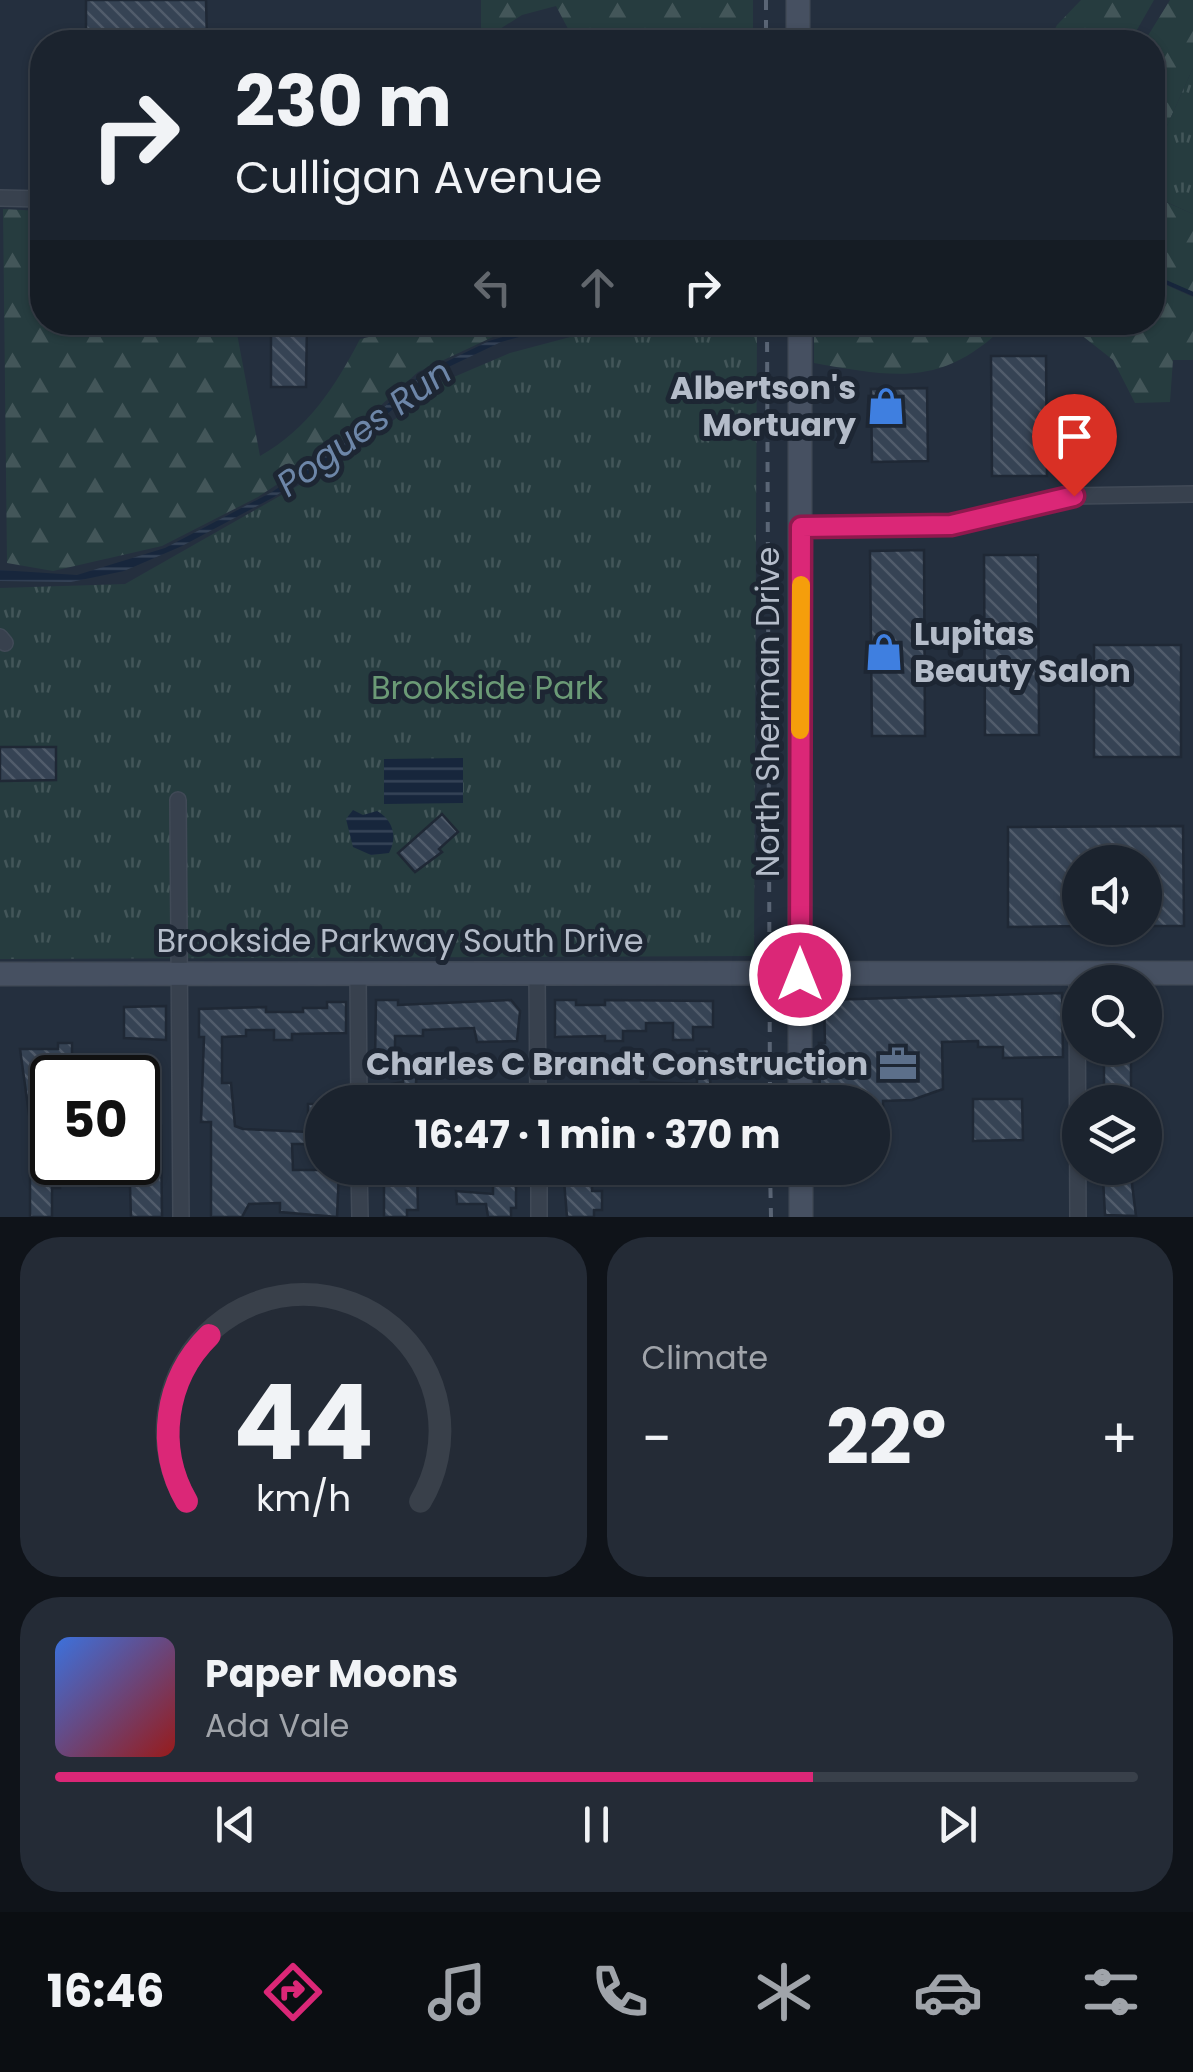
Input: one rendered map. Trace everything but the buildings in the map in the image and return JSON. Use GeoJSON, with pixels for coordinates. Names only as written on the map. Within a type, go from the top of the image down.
{"type":"FeatureCollection","features":[{"type":"Feature","properties":{"kind":"main road"},"geometry":{"type":"LineString","coordinates":[[798,0],[798,30]]}},
{"type":"Feature","properties":{"kind":"main road","name":"North Sherman Drive"},"geometry":{"type":"LineString","coordinates":[[800,335],[800,1085]]}},
{"type":"Feature","properties":{"kind":"main road","name":"Brookside Parkway South Drive"},"geometry":{"type":"LineString","coordinates":[[1162,973],[1193,973]]}},
{"type":"Feature","properties":{"kind":"main road","name":"Brookside Parkway South Drive"},"geometry":{"type":"LineString","coordinates":[[0,974],[1062,974]]}},
{"type":"Feature","properties":{"kind":"main road"},"geometry":{"type":"LineString","coordinates":[[801,1185],[801,1217]]}},
{"type":"Feature","properties":{"kind":"street"},"geometry":{"type":"LineString","coordinates":[[0,198],[30,199]]}},
{"type":"Feature","properties":{"kind":"street"},"geometry":{"type":"LineString","coordinates":[[801,527],[940,526],[1072,496],[1193,494]]}},
{"type":"Feature","properties":{"kind":"street"},"geometry":{"type":"LineString","coordinates":[[178,800],[181,1217]]}},
{"type":"Feature","properties":{"kind":"street"},"geometry":{"type":"LineString","coordinates":[[358,974],[359,1085]]}},
{"type":"Feature","properties":{"kind":"street"},"geometry":{"type":"LineString","coordinates":[[537,974],[538,1085]]}},
{"type":"Feature","properties":{"kind":"street"},"geometry":{"type":"LineString","coordinates":[[1078,1065],[1078,1217]]}},
{"type":"Feature","properties":{"kind":"street"},"geometry":{"type":"LineString","coordinates":[[360,1185],[360,1217]]}},
{"type":"Feature","properties":{"kind":"street"},"geometry":{"type":"LineString","coordinates":[[538,1185],[539,1217]]}},
{"type":"Feature","properties":{"kind":"green space"},"geometry":{"type":"Polygon","coordinates":[[[481,0],[753,0],[753,30],[569,30],[556,6],[522,15],[498,30],[481,30],[481,0]]]}},
{"type":"Feature","properties":{"kind":"green space"},"geometry":{"type":"Polygon","coordinates":[[[1081,0],[1154,0],[1137,30],[1054,30],[1081,0]]]}},
{"type":"Feature","properties":{"kind":"green space"},"geometry":{"type":"Polygon","coordinates":[[[1170,0],[1193,0],[1193,68],[1165,130],[1165,30],[1151,30],[1170,0]]]}},
{"type":"Feature","properties":{"kind":"green space"},"geometry":{"type":"Polygon","coordinates":[[[1193,68],[1193,214],[1165,201],[1165,130],[1193,68]]]}},
{"type":"Feature","properties":{"kind":"green space"},"geometry":{"type":"Polygon","coordinates":[[[1165,202],[1193,214],[1193,292],[1165,280],[1165,202]]]}},
{"type":"Feature","properties":{"kind":"green space"},"geometry":{"type":"Polygon","coordinates":[[[3,209],[30,210],[30,335],[237,335],[260,456],[292,433],[319,405],[360,339],[378,335],[499,335],[418,372],[338,444],[258,497],[162,546],[53,571],[7,563],[3,209]]]}},
{"type":"Feature","properties":{"kind":"green space"},"geometry":{"type":"Polygon","coordinates":[[[1165,284],[1193,297],[1193,360],[1173,360],[1170,402],[1135,403],[1113,360],[1081,335],[1165,335],[1165,284]]]}},
{"type":"Feature","properties":{"kind":"green space","name":"Brookside Park"},"geometry":{"type":"Polygon","coordinates":[[[578,335],[757,335],[754,956],[0,959],[0,588],[125,584],[343,460],[442,382],[510,353],[578,335]]]}},
{"type":"Feature","properties":{"kind":"green space"},"geometry":{"type":"Polygon","coordinates":[[[814,335],[995,335],[962,358],[919,373],[871,372],[814,363],[814,335]]]}},
{"type":"Feature","properties":{"kind":"water","name":"Pogues Run"},"geometry":{"type":"Polygon","coordinates":[[[527,335],[501,342],[440,371],[334,457],[274,497],[182,546],[124,571],[71,582],[0,581],[0,570],[77,575],[165,548],[272,492],[342,445],[421,374],[489,341],[527,335]]]}},
{"type":"Feature","properties":{"kind":"water"},"geometry":{"type":"Polygon","coordinates":[[[463,758],[463,803],[384,804],[384,759],[463,758]]]}},
{"type":"Feature","properties":{"kind":"water"},"geometry":{"type":"Polygon","coordinates":[[[353,810],[363,815],[377,811],[387,819],[393,835],[389,853],[371,855],[353,847],[346,819],[353,810]]]}},
{"type":"Feature","properties":{"kind":"waterway"},"geometry":{"type":"LineString","coordinates":[[1165,282],[1193,294]]}},
{"type":"Feature","properties":{"kind":"railway"},"geometry":{"type":"LineString","coordinates":[[766,0],[766,30]]}},
{"type":"Feature","properties":{"kind":"railway"},"geometry":{"type":"LineString","coordinates":[[767,335],[770,1085]]}},
{"type":"Feature","properties":{"kind":"railway"},"geometry":{"type":"LineString","coordinates":[[770,1185],[771,1217]]}},
{"type":"Feature","properties":{"kind":"slow traffic"},"geometry":{"type":"LineString","coordinates":[[800,730],[801,585]]}},
{"type":"Feature","properties":{"kind":"place","name":"Albertson's Mortuary"},"geometry":{"type":"Point","coordinates":[886,406]}},
{"type":"Feature","properties":{"kind":"place","name":"Lupitas Beauty Salon"},"geometry":{"type":"Point","coordinates":[884,652]}},
{"type":"Feature","properties":{"kind":"place","name":"Charles C Brandt Construction"},"geometry":{"type":"Point","coordinates":[898,1064]}},
{"type":"Feature","properties":{"kind":"route"},"geometry":{"type":"LineString","coordinates":[[800,975],[801,527],[951,525],[1074,496]]}}]}
